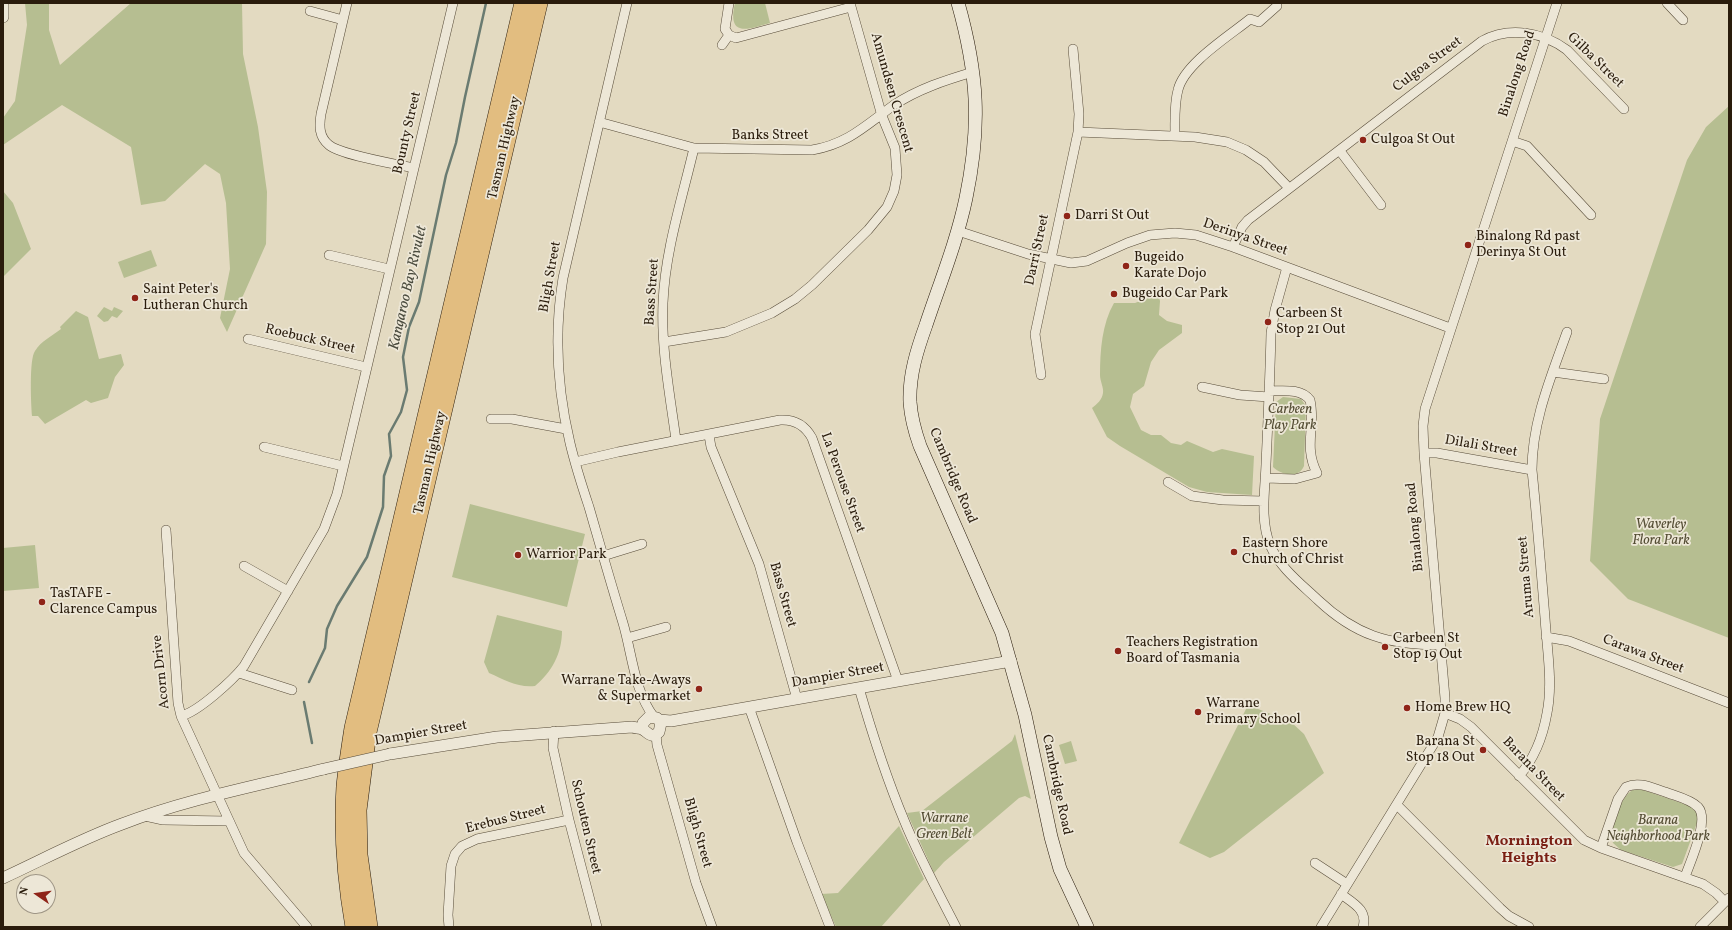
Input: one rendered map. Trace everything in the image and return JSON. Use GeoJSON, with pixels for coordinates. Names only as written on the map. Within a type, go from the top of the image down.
{"type":"FeatureCollection","features":[{"type":"Feature","properties":{"kind":"highway","name":"Tasman Highway"},"geometry":{"type":"LineString","coordinates":[[354,927],[349,895],[344,839],[345,786],[353,728],[523,3]]}},
{"type":"Feature","properties":{"kind":"highway","name":"Tasman Highway"},"geometry":{"type":"LineString","coordinates":[[368,927],[360,855],[358,810],[368,732],[539,3]]}},
{"type":"Feature","properties":{"kind":"highway"},"geometry":{"type":"LineString","coordinates":[[510,128],[544,3]]}},
{"type":"Feature","properties":{"kind":"main road","name":"Cambridge Road"},"geometry":{"type":"LineString","coordinates":[[958,3],[967,35],[973,72],[976,99],[975,147],[966,198],[958,231],[913,369],[910,396],[912,417],[920,446],[995,614],[1011,661],[1036,762],[1054,850],[1067,888],[1087,927]]}},
{"type":"Feature","properties":{"kind":"street"},"geometry":{"type":"LineString","coordinates":[[347,3],[321,114],[320,127],[323,137],[329,145],[338,150],[414,168]]}},
{"type":"Feature","properties":{"kind":"street","name":"Bounty Street"},"geometry":{"type":"LineString","coordinates":[[181,716],[195,710],[239,673],[328,521],[333,508],[453,3]]}},
{"type":"Feature","properties":{"kind":"street","name":"Bligh Street"},"geometry":{"type":"LineString","coordinates":[[627,3],[563,278],[557,323],[558,367],[566,429],[646,705],[649,726],[657,746],[696,883],[712,927]]}},
{"type":"Feature","properties":{"kind":"street"},"geometry":{"type":"LineString","coordinates":[[729,3],[725,25],[729,36]]}},
{"type":"Feature","properties":{"kind":"street","name":"Binalong Road"},"geometry":{"type":"LineString","coordinates":[[1321,927],[1438,737],[1445,713],[1424,453],[1423,426],[1425,408],[1503,153],[1512,141],[1544,38],[1557,3]]}},
{"type":"Feature","properties":{"kind":"street"},"geometry":{"type":"LineString","coordinates":[[1667,3],[1683,20]]}},
{"type":"Feature","properties":{"kind":"street"},"geometry":{"type":"LineString","coordinates":[[3,5],[3,17]]}},
{"type":"Feature","properties":{"kind":"street"},"geometry":{"type":"LineString","coordinates":[[729,36],[740,37],[851,5]]}},
{"type":"Feature","properties":{"kind":"street","name":"Amundsen Crescent"},"geometry":{"type":"LineString","coordinates":[[664,342],[726,332],[772,313],[812,285],[868,230],[887,207],[894,191],[897,175],[895,148],[882,116],[851,5]]}},
{"type":"Feature","properties":{"kind":"street"},"geometry":{"type":"LineString","coordinates":[[1175,136],[1176,96],[1184,75],[1194,64],[1250,19],[1259,22],[1277,6]]}},
{"type":"Feature","properties":{"kind":"street"},"geometry":{"type":"LineString","coordinates":[[310,11],[343,20]]}},
{"type":"Feature","properties":{"kind":"street","name":"Culgoa Street"},"geometry":{"type":"LineString","coordinates":[[1233,247],[1245,223],[1482,41],[1503,33],[1529,34],[1544,38]]}},
{"type":"Feature","properties":{"kind":"street"},"geometry":{"type":"LineString","coordinates":[[722,45],[729,36]]}},
{"type":"Feature","properties":{"kind":"street","name":"Gilba Street"},"geometry":{"type":"LineString","coordinates":[[1544,38],[1558,43],[1567,50],[1624,109]]}},
{"type":"Feature","properties":{"kind":"street","name":"Darri Street"},"geometry":{"type":"LineString","coordinates":[[1041,376],[1035,334],[1078,132],[1079,114],[1073,49]]}},
{"type":"Feature","properties":{"kind":"street","name":"Banks Street"},"geometry":{"type":"LineString","coordinates":[[599,122],[694,148],[800,151],[820,149],[841,143],[882,116],[894,105],[925,88],[973,72]]}},
{"type":"Feature","properties":{"kind":"street"},"geometry":{"type":"LineString","coordinates":[[1078,132],[1217,139],[1236,145],[1264,162],[1289,188]]}},
{"type":"Feature","properties":{"kind":"street"},"geometry":{"type":"LineString","coordinates":[[1512,141],[1527,146],[1591,214]]}},
{"type":"Feature","properties":{"kind":"street","name":"Bass Street"},"geometry":{"type":"LineString","coordinates":[[676,440],[664,342],[665,279],[694,148]]}},
{"type":"Feature","properties":{"kind":"street"},"geometry":{"type":"LineString","coordinates":[[1340,151],[1381,205]]}},
{"type":"Feature","properties":{"kind":"street","name":"Derinya Street"},"geometry":{"type":"LineString","coordinates":[[958,231],[1050,260],[1071,263],[1087,261],[1142,237],[1166,233],[1196,235],[1233,247],[1450,328]]}},
{"type":"Feature","properties":{"kind":"street"},"geometry":{"type":"LineString","coordinates":[[329,255],[389,269]]}},
{"type":"Feature","properties":{"kind":"street"},"geometry":{"type":"LineString","coordinates":[[1287,268],[1272,322],[1264,501],[1266,530],[1271,547],[1279,561],[1294,578],[1334,615],[1353,628],[1378,637],[1403,642],[1439,645]]}},
{"type":"Feature","properties":{"kind":"street","name":"Aruma Street"},"geometry":{"type":"LineString","coordinates":[[1519,776],[1528,766],[1536,751],[1547,712],[1549,682],[1532,470],[1535,429],[1567,332]]}},
{"type":"Feature","properties":{"kind":"street","name":"Roebuck Street"},"geometry":{"type":"LineString","coordinates":[[248,339],[366,368]]}},
{"type":"Feature","properties":{"kind":"street"},"geometry":{"type":"LineString","coordinates":[[1553,372],[1604,379]]}},
{"type":"Feature","properties":{"kind":"street"},"geometry":{"type":"LineString","coordinates":[[1202,387],[1240,395],[1298,392],[1306,395],[1310,400],[1309,452],[1311,462],[1317,474],[1295,479],[1266,478]]}},
{"type":"Feature","properties":{"kind":"street"},"geometry":{"type":"LineString","coordinates":[[492,419],[512,419],[566,429]]}},
{"type":"Feature","properties":{"kind":"street","name":"La Perouse Street"},"geometry":{"type":"LineString","coordinates":[[576,462],[676,440],[785,420],[797,422],[809,432],[898,681]]}},
{"type":"Feature","properties":{"kind":"street","name":"Bass Street"},"geometry":{"type":"LineString","coordinates":[[709,435],[711,447],[759,564],[797,699]]}},
{"type":"Feature","properties":{"kind":"street"},"geometry":{"type":"LineString","coordinates":[[264,447],[343,466]]}},
{"type":"Feature","properties":{"kind":"street","name":"Dilali Street"},"geometry":{"type":"LineString","coordinates":[[1424,453],[1437,453],[1532,470]]}},
{"type":"Feature","properties":{"kind":"street"},"geometry":{"type":"LineString","coordinates":[[1171,488],[1192,496],[1223,500],[1264,501]]}},
{"type":"Feature","properties":{"kind":"street","name":"Acorn Drive"},"geometry":{"type":"LineString","coordinates":[[166,530],[170,609],[178,703],[181,716]]}},
{"type":"Feature","properties":{"kind":"street"},"geometry":{"type":"LineString","coordinates":[[603,556],[642,544]]}},
{"type":"Feature","properties":{"kind":"street"},"geometry":{"type":"LineString","coordinates":[[244,566],[288,591]]}},
{"type":"Feature","properties":{"kind":"street"},"geometry":{"type":"LineString","coordinates":[[627,638],[666,627]]}},
{"type":"Feature","properties":{"kind":"street","name":"Carawa Street"},"geometry":{"type":"LineString","coordinates":[[1546,637],[1569,641],[1729,703]]}},
{"type":"Feature","properties":{"kind":"street","name":"Dampier Street"},"geometry":{"type":"LineString","coordinates":[[3,878],[114,827],[145,816],[218,795],[390,754],[482,739],[554,732],[649,726],[1011,661]]}},
{"type":"Feature","properties":{"kind":"street"},"geometry":{"type":"LineString","coordinates":[[239,673],[292,690]]}},
{"type":"Feature","properties":{"kind":"street"},"geometry":{"type":"LineString","coordinates":[[859,688],[878,751],[904,821],[928,873],[956,927]]}},
{"type":"Feature","properties":{"kind":"street"},"geometry":{"type":"LineString","coordinates":[[750,707],[797,842],[830,927]]}},
{"type":"Feature","properties":{"kind":"street","name":"Barana Street"},"geometry":{"type":"LineString","coordinates":[[1445,713],[1471,727],[1578,836],[1601,848],[1685,877],[1710,888],[1727,900]]}},
{"type":"Feature","properties":{"kind":"street"},"geometry":{"type":"LineString","coordinates":[[181,716],[241,848],[307,927]]}},
{"type":"Feature","properties":{"kind":"street","name":"Schouten Street"},"geometry":{"type":"LineString","coordinates":[[554,732],[553,748],[569,820],[597,927]]}},
{"type":"Feature","properties":{"kind":"street"},"geometry":{"type":"LineString","coordinates":[[1601,848],[1618,799],[1626,787],[1640,784],[1687,800],[1699,808],[1703,818],[1701,829],[1685,877]]}},
{"type":"Feature","properties":{"kind":"street"},"geometry":{"type":"LineString","coordinates":[[1397,805],[1500,908],[1509,916],[1529,927]]}},
{"type":"Feature","properties":{"kind":"street"},"geometry":{"type":"LineString","coordinates":[[145,816],[163,820],[228,821]]}},
{"type":"Feature","properties":{"kind":"street","name":"Erebus Street"},"geometry":{"type":"LineString","coordinates":[[449,927],[448,915],[451,866],[455,854],[462,846],[477,839],[569,820]]}},
{"type":"Feature","properties":{"kind":"street"},"geometry":{"type":"LineString","coordinates":[[1315,863],[1347,884]]}},
{"type":"Feature","properties":{"kind":"street"},"geometry":{"type":"LineString","coordinates":[[1341,894],[1362,911],[1364,918],[1363,927]]}},
{"type":"Feature","properties":{"kind":"street"},"geometry":{"type":"LineString","coordinates":[[1700,927],[1727,900]]}},
{"type":"Feature","properties":{"kind":"green space"},"geometry":{"type":"Polygon","coordinates":[[[25,3],[49,3],[49,30],[60,65],[131,3],[242,3],[243,54],[258,127],[267,192],[266,244],[227,332],[220,318],[230,269],[226,203],[220,174],[205,164],[165,201],[141,205],[131,147],[62,105],[3,145],[3,118],[15,101],[27,25],[25,3]]]}},
{"type":"Feature","properties":{"kind":"green space"},"geometry":{"type":"Polygon","coordinates":[[[735,3],[765,3],[770,23],[747,29],[736,26],[733,14],[735,3]]]}},
{"type":"Feature","properties":{"kind":"green space","name":"Waverley Flora Park"},"geometry":{"type":"Polygon","coordinates":[[[1729,106],[1729,638],[1628,599],[1590,561],[1600,419],[1687,160],[1706,127],[1729,106]]]}},
{"type":"Feature","properties":{"kind":"green space"},"geometry":{"type":"Polygon","coordinates":[[[3,191],[13,203],[31,249],[3,277],[3,191]]]}},
{"type":"Feature","properties":{"kind":"green space"},"geometry":{"type":"Polygon","coordinates":[[[151,250],[157,266],[124,278],[118,262],[151,250]]]}},
{"type":"Feature","properties":{"kind":"green space"},"geometry":{"type":"Polygon","coordinates":[[[1158,294],[1160,301],[1159,315],[1167,321],[1182,325],[1182,333],[1159,350],[1151,362],[1144,386],[1133,394],[1130,407],[1141,430],[1151,435],[1161,435],[1171,443],[1181,445],[1187,441],[1213,452],[1222,449],[1254,456],[1252,495],[1207,492],[1189,487],[1107,437],[1092,408],[1100,400],[1103,393],[1100,375],[1101,347],[1104,328],[1114,303],[1135,303],[1158,294]]]}},
{"type":"Feature","properties":{"kind":"green space"},"geometry":{"type":"Polygon","coordinates":[[[104,307],[112,311],[114,307],[123,311],[117,318],[112,316],[108,321],[104,322],[97,316],[104,307]]]}},
{"type":"Feature","properties":{"kind":"green space"},"geometry":{"type":"Polygon","coordinates":[[[76,311],[88,317],[99,359],[121,354],[124,365],[115,377],[108,398],[91,403],[86,400],[45,424],[38,416],[32,416],[31,382],[33,356],[40,344],[61,329],[60,327],[76,311]]]}},
{"type":"Feature","properties":{"kind":"green space","name":"Carbeen Play Park"},"geometry":{"type":"Polygon","coordinates":[[[1283,397],[1301,399],[1306,406],[1304,466],[1302,470],[1294,474],[1285,474],[1273,467],[1276,402],[1283,397]]]}},
{"type":"Feature","properties":{"kind":"green space","name":"Warrior Park"},"geometry":{"type":"Polygon","coordinates":[[[470,504],[585,534],[567,607],[452,577],[470,504]]]}},
{"type":"Feature","properties":{"kind":"green space"},"geometry":{"type":"Polygon","coordinates":[[[35,545],[39,588],[3,591],[3,548],[35,545]]]}},
{"type":"Feature","properties":{"kind":"green space"},"geometry":{"type":"Polygon","coordinates":[[[497,615],[562,631],[562,639],[555,662],[541,681],[535,686],[517,685],[489,673],[484,662],[497,615]]]}},
{"type":"Feature","properties":{"kind":"green space"},"geometry":{"type":"Polygon","coordinates":[[[1248,705],[1291,722],[1304,734],[1324,773],[1224,852],[1210,858],[1179,843],[1248,705]]]}},
{"type":"Feature","properties":{"kind":"green space","name":"Warrane Green Belt"},"geometry":{"type":"Polygon","coordinates":[[[1015,734],[1031,799],[1025,796],[1019,798],[944,862],[934,873],[907,813],[922,811],[1012,741],[1015,734]]]}},
{"type":"Feature","properties":{"kind":"green space"},"geometry":{"type":"Polygon","coordinates":[[[1071,741],[1077,761],[1065,764],[1059,745],[1071,741]]]}},
{"type":"Feature","properties":{"kind":"green space","name":"Barana Neighborhood Park"},"geometry":{"type":"Polygon","coordinates":[[[1635,789],[1643,790],[1690,806],[1697,813],[1697,823],[1682,864],[1673,867],[1621,850],[1613,843],[1612,837],[1617,813],[1625,797],[1635,789]]]}},
{"type":"Feature","properties":{"kind":"green space","name":"Warrane Green Belt"},"geometry":{"type":"Polygon","coordinates":[[[899,826],[924,879],[881,927],[836,927],[821,894],[838,893],[899,826]]]}},
{"type":"Feature","properties":{"kind":"waterway","name":"Kangaroo Bay Rivulet"},"geometry":{"type":"LineString","coordinates":[[309,682],[325,648],[327,629],[337,606],[367,557],[383,507],[384,476],[391,456],[389,434],[401,412],[407,390],[403,357],[409,327],[419,302],[446,175],[456,143],[486,3]]}},
{"type":"Feature","properties":{"kind":"waterway","name":"Kangaroo Bay Rivulet"},"geometry":{"type":"LineString","coordinates":[[304,702],[312,743]]}},
{"type":"Feature","properties":{"kind":"place","name":"Culgoa St Out"},"geometry":{"type":"Point","coordinates":[1363,140]}},
{"type":"Feature","properties":{"kind":"place","name":"Darri St Out"},"geometry":{"type":"Point","coordinates":[1067,216]}},
{"type":"Feature","properties":{"kind":"place","name":"Binalong Rd past Derinya St Out"},"geometry":{"type":"Point","coordinates":[1468,245]}},
{"type":"Feature","properties":{"kind":"place","name":"Bugeido Karate Dojo"},"geometry":{"type":"Point","coordinates":[1126,266]}},
{"type":"Feature","properties":{"kind":"place","name":"Bugeido Car Park"},"geometry":{"type":"Point","coordinates":[1114,294]}},
{"type":"Feature","properties":{"kind":"place","name":"Saint Peter's Lutheran Church"},"geometry":{"type":"Point","coordinates":[135,298]}},
{"type":"Feature","properties":{"kind":"place","name":"Carbeen St Stop 21 Out"},"geometry":{"type":"Point","coordinates":[1268,322]}},
{"type":"Feature","properties":{"kind":"place","name":"Eastern Shore Church of Christ"},"geometry":{"type":"Point","coordinates":[1234,552]}},
{"type":"Feature","properties":{"kind":"place","name":"Warrior Park"},"geometry":{"type":"Point","coordinates":[518,555]}},
{"type":"Feature","properties":{"kind":"place","name":"TasTAFE - Clarence Campus"},"geometry":{"type":"Point","coordinates":[42,602]}},
{"type":"Feature","properties":{"kind":"place","name":"Carbeen St Stop 19 Out"},"geometry":{"type":"Point","coordinates":[1385,647]}},
{"type":"Feature","properties":{"kind":"place","name":"Teachers Registration Board of Tasmania"},"geometry":{"type":"Point","coordinates":[1118,651]}},
{"type":"Feature","properties":{"kind":"place","name":"Warrane Take-Aways & Supermarket"},"geometry":{"type":"Point","coordinates":[699,689]}},
{"type":"Feature","properties":{"kind":"place","name":"Home Brew HQ"},"geometry":{"type":"Point","coordinates":[1407,708]}},
{"type":"Feature","properties":{"kind":"place","name":"Warrane Primary School"},"geometry":{"type":"Point","coordinates":[1198,712]}},
{"type":"Feature","properties":{"kind":"place","name":"Barana St Stop 18 Out"},"geometry":{"type":"Point","coordinates":[1483,750]}},
{"type":"Feature","properties":{"kind":"district","name":"Mornington Heights"},"geometry":{"type":"Point","coordinates":[1529,850]}}]}
